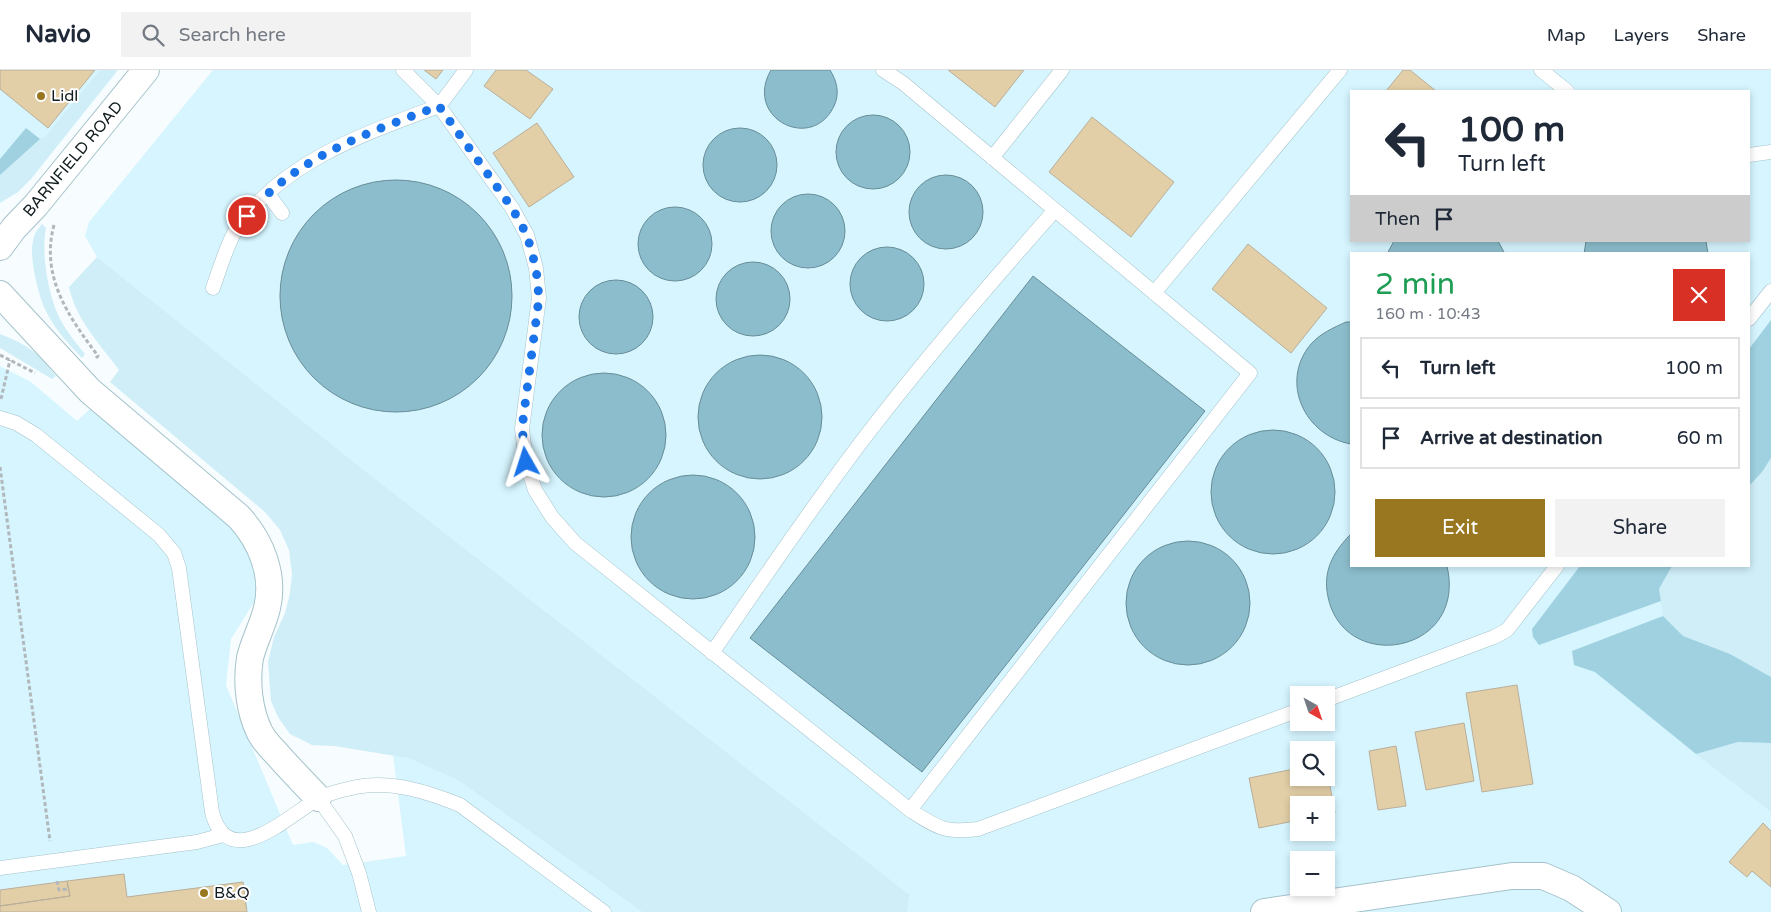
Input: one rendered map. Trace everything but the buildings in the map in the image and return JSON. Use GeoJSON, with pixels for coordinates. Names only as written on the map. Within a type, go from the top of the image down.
{"type":"FeatureCollection","features":[{"type":"Feature","properties":{"kind":"street","name":"BARNFIELD ROAD"},"geometry":{"type":"LineString","coordinates":[[0,247],[146,70]]}},
{"type":"Feature","properties":{"kind":"street"},"geometry":{"type":"LineString","coordinates":[[0,294],[90,391],[239,517],[254,535],[265,561],[270,590],[267,608],[250,657],[248,674],[251,706],[260,733],[265,741],[318,798]]}},
{"type":"Feature","properties":{"kind":"street"},"geometry":{"type":"LineString","coordinates":[[1264,912],[1512,876],[1542,876],[1571,888],[1608,912]]}},
{"type":"Feature","properties":{"kind":"lane"},"geometry":{"type":"LineString","coordinates":[[403,70],[439,106],[512,208],[527,235],[536,268],[539,298],[522,428],[526,462],[535,490],[552,517],[575,543],[910,810],[934,825],[956,832],[978,830],[1290,713]]}},
{"type":"Feature","properties":{"kind":"lane"},"geometry":{"type":"LineString","coordinates":[[213,288],[236,229],[268,194],[287,177],[357,138],[439,106],[466,70]]}},
{"type":"Feature","properties":{"kind":"lane"},"geometry":{"type":"LineString","coordinates":[[883,70],[902,83],[1250,373],[910,810]]}},
{"type":"Feature","properties":{"kind":"lane"},"geometry":{"type":"LineString","coordinates":[[992,158],[1062,70]]}},
{"type":"Feature","properties":{"kind":"lane"},"geometry":{"type":"LineString","coordinates":[[1154,293],[1340,70]]}},
{"type":"Feature","properties":{"kind":"lane"},"geometry":{"type":"LineString","coordinates":[[1541,70],[1566,90]]}},
{"type":"Feature","properties":{"kind":"lane"},"geometry":{"type":"LineString","coordinates":[[1750,155],[1771,152]]}},
{"type":"Feature","properties":{"kind":"lane"},"geometry":{"type":"LineString","coordinates":[[268,194],[282,213]]}},
{"type":"Feature","properties":{"kind":"lane"},"geometry":{"type":"LineString","coordinates":[[712,653],[872,428],[1000,272],[1055,210]]}},
{"type":"Feature","properties":{"kind":"lane"},"geometry":{"type":"LineString","coordinates":[[1750,318],[1771,291]]}},
{"type":"Feature","properties":{"kind":"lane"},"geometry":{"type":"LineString","coordinates":[[0,418],[16,423],[36,435],[159,535],[174,553],[179,568],[212,812],[217,827],[223,834],[237,840],[247,840],[276,826],[318,798],[357,787],[396,786],[435,795],[460,805],[604,912]]}},
{"type":"Feature","properties":{"kind":"lane"},"geometry":{"type":"LineString","coordinates":[[1335,697],[1494,637],[1507,630],[1556,567]]}},
{"type":"Feature","properties":{"kind":"lane"},"geometry":{"type":"LineString","coordinates":[[318,798],[345,836],[359,873],[369,912]]}},
{"type":"Feature","properties":{"kind":"lane"},"geometry":{"type":"LineString","coordinates":[[0,868],[197,842],[223,834]]}},
{"type":"Feature","properties":{"kind":"path"},"geometry":{"type":"LineString","coordinates":[[59,218],[52,235],[51,250],[52,270],[58,292],[70,317],[98,356]]}},
{"type":"Feature","properties":{"kind":"path"},"geometry":{"type":"LineString","coordinates":[[0,356],[40,377]]}},
{"type":"Feature","properties":{"kind":"path"},"geometry":{"type":"LineString","coordinates":[[0,405],[10,360]]}},
{"type":"Feature","properties":{"kind":"path"},"geometry":{"type":"LineString","coordinates":[[0,467],[52,861],[59,890],[68,889]]}},
{"type":"Feature","properties":{"kind":"shaded area"},"geometry":{"type":"Polygon","coordinates":[[[0,70],[115,70],[0,188],[0,70]]]}},
{"type":"Feature","properties":{"kind":"shaded area"},"geometry":{"type":"Polygon","coordinates":[[[100,70],[118,70],[31,179],[18,192],[0,203],[0,175],[40,139],[45,137],[100,70]]]}},
{"type":"Feature","properties":{"kind":"shaded area"},"geometry":{"type":"Polygon","coordinates":[[[213,70],[1771,70],[1771,912],[907,912],[910,895],[369,474],[97,257],[85,236],[89,222],[213,70]]]}},
{"type":"Feature","properties":{"kind":"shaded area"},"geometry":{"type":"Polygon","coordinates":[[[771,70],[830,70],[836,83],[837,97],[834,106],[824,120],[811,127],[797,128],[784,124],[773,115],[766,102],[765,87],[771,70]]]}},
{"type":"Feature","properties":{"kind":"shaded area"},"geometry":{"type":"Polygon","coordinates":[[[873,115],[887,118],[899,126],[907,138],[910,152],[907,166],[899,178],[887,186],[873,189],[859,186],[847,178],[839,166],[836,152],[839,138],[847,126],[859,118],[873,115]]]}},
{"type":"Feature","properties":{"kind":"shaded area"},"geometry":{"type":"Polygon","coordinates":[[[26,128],[40,139],[0,175],[0,159],[26,128]]]}},
{"type":"Feature","properties":{"kind":"shaded area"},"geometry":{"type":"Polygon","coordinates":[[[740,128],[754,131],[766,139],[774,151],[777,165],[774,179],[766,191],[754,199],[740,202],[726,199],[714,191],[706,179],[703,165],[706,151],[714,139],[726,131],[740,128]]]}},
{"type":"Feature","properties":{"kind":"shaded area"},"geometry":{"type":"Polygon","coordinates":[[[946,175],[960,178],[972,186],[980,198],[983,212],[980,226],[972,238],[960,246],[946,249],[932,246],[920,238],[912,226],[909,212],[912,198],[920,186],[932,178],[946,175]]]}},
{"type":"Feature","properties":{"kind":"shaded area"},"geometry":{"type":"Polygon","coordinates":[[[396,180],[430,185],[440,189],[451,194],[478,214],[498,241],[503,252],[507,262],[512,296],[507,330],[503,340],[498,351],[478,378],[451,398],[440,403],[430,407],[396,412],[362,407],[352,403],[341,398],[314,378],[294,351],[289,340],[285,330],[280,296],[285,262],[289,252],[294,241],[314,214],[341,194],[352,189],[362,185],[396,180]]]}},
{"type":"Feature","properties":{"kind":"shaded area"},"geometry":{"type":"Polygon","coordinates":[[[808,194],[822,197],[834,205],[842,217],[845,231],[842,245],[834,257],[822,265],[808,268],[794,265],[782,257],[774,245],[771,231],[774,217],[782,205],[794,197],[808,194]]]}},
{"type":"Feature","properties":{"kind":"shaded area"},"geometry":{"type":"Polygon","coordinates":[[[675,207],[689,210],[701,218],[709,230],[712,244],[709,258],[701,270],[689,278],[675,281],[661,278],[649,270],[641,258],[638,244],[641,230],[649,218],[661,210],[675,207]]]}},
{"type":"Feature","properties":{"kind":"shaded area"},"geometry":{"type":"Polygon","coordinates":[[[42,224],[46,228],[45,262],[52,298],[60,319],[85,354],[82,358],[52,322],[40,294],[33,266],[32,248],[34,236],[42,224]]]}},
{"type":"Feature","properties":{"kind":"shaded area"},"geometry":{"type":"Polygon","coordinates":[[[1393,242],[1499,242],[1504,252],[1388,252],[1393,242]]]}},
{"type":"Feature","properties":{"kind":"shaded area"},"geometry":{"type":"Polygon","coordinates":[[[1586,242],[1706,242],[1708,252],[1584,252],[1586,242]]]}},
{"type":"Feature","properties":{"kind":"shaded area"},"geometry":{"type":"Polygon","coordinates":[[[887,247],[901,250],[913,258],[921,270],[924,284],[921,298],[913,310],[901,318],[887,321],[873,318],[861,310],[853,298],[850,284],[853,270],[861,258],[873,250],[887,247]]]}},
{"type":"Feature","properties":{"kind":"shaded area"},"geometry":{"type":"Polygon","coordinates":[[[97,257],[369,474],[910,895],[907,912],[642,912],[459,781],[408,758],[334,746],[312,745],[290,734],[278,717],[271,701],[268,662],[274,637],[285,613],[290,593],[292,574],[289,550],[280,530],[265,512],[110,382],[119,370],[83,321],[72,299],[69,287],[97,257]]]}},
{"type":"Feature","properties":{"kind":"shaded area"},"geometry":{"type":"Polygon","coordinates":[[[753,262],[767,265],[779,273],[787,285],[790,299],[787,313],[779,325],[767,333],[753,336],[739,333],[727,325],[719,313],[716,299],[719,285],[727,273],[739,265],[753,262]]]}},
{"type":"Feature","properties":{"kind":"shaded area"},"geometry":{"type":"Polygon","coordinates":[[[1033,276],[1205,411],[922,772],[750,638],[1033,276]]]}},
{"type":"Feature","properties":{"kind":"shaded area"},"geometry":{"type":"Polygon","coordinates":[[[616,280],[630,283],[642,291],[650,303],[653,317],[650,331],[642,343],[630,351],[616,354],[602,351],[590,343],[582,331],[579,317],[582,303],[590,291],[602,283],[616,280]]]}},
{"type":"Feature","properties":{"kind":"shaded area"},"geometry":{"type":"Polygon","coordinates":[[[1771,320],[1771,458],[1762,472],[1750,485],[1750,348],[1771,320]]]}},
{"type":"Feature","properties":{"kind":"shaded area"},"geometry":{"type":"Polygon","coordinates":[[[1350,322],[1350,444],[1335,439],[1321,430],[1310,419],[1302,405],[1297,390],[1297,375],[1302,359],[1315,340],[1332,329],[1350,322]]]}},
{"type":"Feature","properties":{"kind":"shaded area"},"geometry":{"type":"Polygon","coordinates":[[[0,334],[36,353],[56,376],[52,379],[0,348],[0,334]]]}},
{"type":"Feature","properties":{"kind":"shaded area"},"geometry":{"type":"Polygon","coordinates":[[[760,355],[784,360],[804,373],[817,393],[822,417],[817,441],[804,461],[784,474],[760,479],[736,474],[716,461],[703,441],[698,417],[703,393],[716,373],[736,360],[760,355]]]}},
{"type":"Feature","properties":{"kind":"shaded area"},"geometry":{"type":"Polygon","coordinates":[[[0,366],[31,382],[77,421],[92,407],[236,530],[253,562],[257,587],[256,599],[231,639],[226,685],[293,845],[313,842],[327,848],[343,865],[406,856],[393,755],[408,758],[459,781],[642,912],[0,912],[0,366]]]}},
{"type":"Feature","properties":{"kind":"shaded area"},"geometry":{"type":"Polygon","coordinates":[[[604,373],[628,378],[648,391],[661,411],[666,435],[661,459],[648,479],[628,492],[604,497],[580,492],[560,479],[547,459],[542,435],[547,411],[560,391],[580,378],[604,373]]]}},
{"type":"Feature","properties":{"kind":"shaded area"},"geometry":{"type":"Polygon","coordinates":[[[1273,430],[1297,435],[1317,448],[1330,468],[1335,492],[1330,516],[1317,536],[1297,549],[1273,554],[1249,549],[1229,536],[1216,516],[1211,492],[1216,468],[1229,448],[1249,435],[1273,430]]]}},
{"type":"Feature","properties":{"kind":"shaded area"},"geometry":{"type":"Polygon","coordinates":[[[1771,458],[1771,677],[1730,654],[1683,636],[1663,616],[1659,589],[1671,567],[1750,567],[1750,485],[1762,472],[1771,458]]]}},
{"type":"Feature","properties":{"kind":"shaded area"},"geometry":{"type":"Polygon","coordinates":[[[693,475],[717,480],[737,493],[750,513],[755,537],[750,561],[737,581],[717,594],[693,599],[669,594],[649,581],[636,561],[631,537],[636,513],[649,493],[669,480],[693,475]]]}},
{"type":"Feature","properties":{"kind":"shaded area"},"geometry":{"type":"Polygon","coordinates":[[[1350,535],[1350,567],[1447,567],[1448,596],[1439,620],[1421,636],[1399,644],[1375,644],[1353,636],[1336,618],[1327,591],[1329,567],[1340,546],[1350,535]]]}},
{"type":"Feature","properties":{"kind":"shaded area"},"geometry":{"type":"Polygon","coordinates":[[[1188,541],[1212,546],[1232,559],[1245,579],[1250,603],[1245,627],[1232,647],[1212,660],[1188,665],[1164,660],[1144,647],[1131,627],[1126,603],[1131,579],[1144,559],[1164,546],[1188,541]]]}},
{"type":"Feature","properties":{"kind":"shaded area"},"geometry":{"type":"Polygon","coordinates":[[[1579,567],[1671,567],[1659,589],[1661,601],[1539,645],[1533,637],[1532,629],[1579,567]]]}},
{"type":"Feature","properties":{"kind":"shaded area"},"geometry":{"type":"Polygon","coordinates":[[[1663,616],[1683,636],[1730,654],[1771,677],[1771,743],[1738,742],[1696,754],[1595,672],[1574,665],[1572,651],[1663,616]]]}},
{"type":"Feature","properties":{"kind":"shaded area"},"geometry":{"type":"Polygon","coordinates":[[[1738,742],[1771,743],[1771,812],[1696,754],[1738,742]]]}},
{"type":"Feature","properties":{"kind":"place","name":"Lidl"},"geometry":{"type":"Point","coordinates":[41,96]}},
{"type":"Feature","properties":{"kind":"place","name":"B&Q"},"geometry":{"type":"Point","coordinates":[204,893]}},
{"type":"Feature","properties":{"kind":"route"},"geometry":{"type":"LineString","coordinates":[[247,216],[257,203],[287,177],[320,157],[394,122],[439,106],[512,208],[527,235],[536,268],[539,298],[522,428],[526,462]]}}]}
